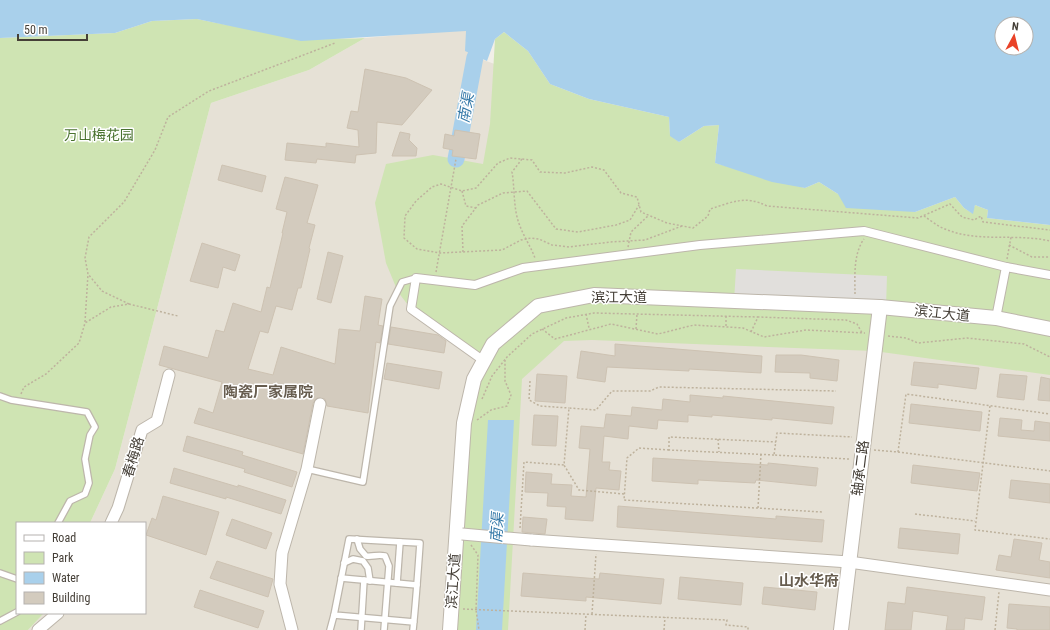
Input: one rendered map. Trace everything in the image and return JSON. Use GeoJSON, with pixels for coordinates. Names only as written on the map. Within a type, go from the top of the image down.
{"type":"FeatureCollection","features":[{"type":"Feature","properties":{"kind":"street"},"geometry":{"type":"LineString","coordinates":[[484,361],[411,310],[416,278],[475,286],[523,268],[708,244],[864,231],[1006,267],[1050,275]]}},
{"type":"Feature","properties":{"kind":"street"},"geometry":{"type":"LineString","coordinates":[[996,318],[1006,267]]}},
{"type":"Feature","properties":{"kind":"street","name":"滨江大道"},"geometry":{"type":"LineString","coordinates":[[450,630],[462,536],[464,423],[474,379],[493,344],[538,306],[594,295],[880,307],[996,318],[1050,329]]}},
{"type":"Feature","properties":{"kind":"street","name":"轴承二路"},"geometry":{"type":"LineString","coordinates":[[841,630],[880,307]]}},
{"type":"Feature","properties":{"kind":"street","name":"春梅路"},"geometry":{"type":"LineString","coordinates":[[111,522],[118,508],[142,430],[157,421],[169,375]]}},
{"type":"Feature","properties":{"kind":"street"},"geometry":{"type":"LineString","coordinates":[[292,630],[280,584],[282,553],[307,469],[320,404]]}},
{"type":"Feature","properties":{"kind":"street"},"geometry":{"type":"LineString","coordinates":[[462,536],[849,562],[1050,590]]}},
{"type":"Feature","properties":{"kind":"street"},"geometry":{"type":"LineString","coordinates":[[38,630],[57,614]]}},
{"type":"Feature","properties":{"kind":"lane"},"geometry":{"type":"LineString","coordinates":[[307,469],[363,482],[390,306],[402,282],[416,278]]}},
{"type":"Feature","properties":{"kind":"lane"},"geometry":{"type":"LineString","coordinates":[[0,396],[18,401],[87,412],[95,427],[90,435],[85,459],[89,483],[85,494],[70,501],[59,522]]}},
{"type":"Feature","properties":{"kind":"lane"},"geometry":{"type":"LineString","coordinates":[[330,630],[349,539],[420,543],[413,630]]}},
{"type":"Feature","properties":{"kind":"lane"},"geometry":{"type":"LineString","coordinates":[[358,539],[360,549],[366,556],[373,557],[380,554],[385,556],[389,566],[384,630]]}},
{"type":"Feature","properties":{"kind":"lane"},"geometry":{"type":"LineString","coordinates":[[397,583],[400,542]]}},
{"type":"Feature","properties":{"kind":"lane"},"geometry":{"type":"LineString","coordinates":[[344,563],[353,559],[363,561],[368,568],[361,617],[361,630]]}},
{"type":"Feature","properties":{"kind":"lane"},"geometry":{"type":"LineString","coordinates":[[0,573],[16,579]]}},
{"type":"Feature","properties":{"kind":"lane"},"geometry":{"type":"LineString","coordinates":[[341,578],[417,585]]}},
{"type":"Feature","properties":{"kind":"lane"},"geometry":{"type":"LineString","coordinates":[[0,621],[16,613]]}},
{"type":"Feature","properties":{"kind":"lane"},"geometry":{"type":"LineString","coordinates":[[334,615],[414,622]]}},
{"type":"Feature","properties":{"kind":"path"},"geometry":{"type":"LineString","coordinates":[[18,401],[24,387],[46,374],[79,343],[85,323],[88,274],[85,258],[90,237],[124,202],[155,150],[168,117],[209,91],[335,43]]}},
{"type":"Feature","properties":{"kind":"path"},"geometry":{"type":"LineString","coordinates":[[682,226],[645,240],[569,247],[552,245],[539,239],[528,239],[502,250],[440,253],[417,249],[404,238],[405,216],[416,201],[432,187],[441,184],[462,191],[476,188],[498,163],[510,158],[532,160],[540,172],[565,173],[592,167],[604,170],[621,193],[637,197],[641,212],[667,223],[693,228],[708,216],[710,209],[740,199],[755,201],[768,206],[918,218],[950,204],[962,218],[974,220],[981,216],[983,222],[1050,230]]}},
{"type":"Feature","properties":{"kind":"path"},"geometry":{"type":"LineString","coordinates":[[435,280],[456,159]]}},
{"type":"Feature","properties":{"kind":"path"},"geometry":{"type":"LineString","coordinates":[[522,159],[512,172],[520,226],[528,239],[536,258],[536,267]]}},
{"type":"Feature","properties":{"kind":"path"},"geometry":{"type":"LineString","coordinates":[[462,191],[466,206],[476,208]]}},
{"type":"Feature","properties":{"kind":"path"},"geometry":{"type":"LineString","coordinates":[[463,252],[462,226],[476,208],[503,193],[527,191],[556,228],[578,232],[616,225],[630,220],[639,205]]}},
{"type":"Feature","properties":{"kind":"path"},"geometry":{"type":"LineString","coordinates":[[628,254],[628,241],[631,232],[649,215]]}},
{"type":"Feature","properties":{"kind":"path"},"geometry":{"type":"LineString","coordinates":[[924,216],[944,229],[977,237],[1033,237],[1050,241]]}},
{"type":"Feature","properties":{"kind":"path"},"geometry":{"type":"LineString","coordinates":[[855,306],[854,268],[862,243],[870,233]]}},
{"type":"Feature","properties":{"kind":"path"},"geometry":{"type":"LineString","coordinates":[[1006,267],[1011,237]]}},
{"type":"Feature","properties":{"kind":"path"},"geometry":{"type":"LineString","coordinates":[[1009,245],[1032,257],[1050,257]]}},
{"type":"Feature","properties":{"kind":"path"},"geometry":{"type":"LineString","coordinates":[[88,274],[102,291],[129,304],[178,316]]}},
{"type":"Feature","properties":{"kind":"path"},"geometry":{"type":"LineString","coordinates":[[85,323],[111,307],[129,304]]}},
{"type":"Feature","properties":{"kind":"path"},"geometry":{"type":"LineString","coordinates":[[481,401],[492,376],[505,360],[532,334],[566,318],[586,314],[726,316],[846,320],[857,324],[862,333]]}},
{"type":"Feature","properties":{"kind":"path"},"geometry":{"type":"LineString","coordinates":[[586,314],[590,329]]}},
{"type":"Feature","properties":{"kind":"path"},"geometry":{"type":"LineString","coordinates":[[636,329],[637,314]]}},
{"type":"Feature","properties":{"kind":"path"},"geometry":{"type":"LineString","coordinates":[[726,316],[726,327]]}},
{"type":"Feature","properties":{"kind":"path"},"geometry":{"type":"LineString","coordinates":[[751,332],[758,317]]}},
{"type":"Feature","properties":{"kind":"path"},"geometry":{"type":"LineString","coordinates":[[542,329],[555,339],[611,324],[658,334],[694,325],[743,328],[764,337],[806,330],[862,333],[906,338],[918,343],[967,338],[1024,344],[1050,357]]}},
{"type":"Feature","properties":{"kind":"path"},"geometry":{"type":"LineString","coordinates":[[477,420],[491,410],[507,406],[511,395],[504,381],[505,360]]}},
{"type":"Feature","properties":{"kind":"path"},"geometry":{"type":"LineString","coordinates":[[530,380],[529,400],[540,406],[596,410],[612,391],[650,391],[659,387],[836,391]]}},
{"type":"Feature","properties":{"kind":"path"},"geometry":{"type":"LineString","coordinates":[[898,452],[906,394],[1050,414]]}},
{"type":"Feature","properties":{"kind":"path"},"geometry":{"type":"LineString","coordinates":[[990,406],[975,530],[1050,539]]}},
{"type":"Feature","properties":{"kind":"path"},"geometry":{"type":"LineString","coordinates":[[569,408],[564,465],[579,490],[624,494]]}},
{"type":"Feature","properties":{"kind":"path"},"geometry":{"type":"LineString","coordinates":[[476,426],[478,413]]}},
{"type":"Feature","properties":{"kind":"path"},"geometry":{"type":"LineString","coordinates":[[774,455],[777,433],[863,449],[1050,471]]}},
{"type":"Feature","properties":{"kind":"path"},"geometry":{"type":"LineString","coordinates":[[669,450],[669,437],[776,442]]}},
{"type":"Feature","properties":{"kind":"path"},"geometry":{"type":"LineString","coordinates":[[718,439],[719,452]]}},
{"type":"Feature","properties":{"kind":"path"},"geometry":{"type":"LineString","coordinates":[[822,512],[624,500],[627,458],[640,448],[774,455],[863,449]]}},
{"type":"Feature","properties":{"kind":"path"},"geometry":{"type":"LineString","coordinates":[[758,508],[761,454]]}},
{"type":"Feature","properties":{"kind":"path"},"geometry":{"type":"LineString","coordinates":[[519,539],[524,462],[564,465]]}},
{"type":"Feature","properties":{"kind":"path"},"geometry":{"type":"LineString","coordinates":[[915,514],[976,521]]}},
{"type":"Feature","properties":{"kind":"path"},"geometry":{"type":"LineString","coordinates":[[462,536],[467,548]]}},
{"type":"Feature","properties":{"kind":"path"},"geometry":{"type":"LineString","coordinates":[[462,536],[478,555],[476,610],[480,630]]}},
{"type":"Feature","properties":{"kind":"path"},"geometry":{"type":"LineString","coordinates":[[592,614],[596,544]]}},
{"type":"Feature","properties":{"kind":"path"},"geometry":{"type":"LineString","coordinates":[[995,630],[1001,583]]}},
{"type":"Feature","properties":{"kind":"path"},"geometry":{"type":"LineString","coordinates":[[463,609],[463,616]]}},
{"type":"Feature","properties":{"kind":"path"},"geometry":{"type":"LineString","coordinates":[[476,610],[727,620],[726,625],[748,627],[748,630]]}},
{"type":"Feature","properties":{"kind":"path"},"geometry":{"type":"LineString","coordinates":[[586,614],[586,630]]}},
{"type":"Feature","properties":{"kind":"path"},"geometry":{"type":"LineString","coordinates":[[664,630],[665,617]]}},
{"type":"Feature","properties":{"kind":"shaded area"},"geometry":{"type":"Polygon","coordinates":[[[447,31],[466,31],[475,57],[550,84],[1050,329],[1050,630],[28,630],[43,614],[146,614],[146,522],[90,522],[115,469],[211,103],[309,70],[365,38],[447,31]]]}},
{"type":"Feature","properties":{"kind":"shaded area"},"geometry":{"type":"Polygon","coordinates":[[[736,269],[887,276],[886,307],[734,301],[736,269]]]}},
{"type":"Feature","properties":{"kind":"green space","name":"万山梅花园"},"geometry":{"type":"Polygon","coordinates":[[[197,19],[280,34],[323,38],[365,38],[309,70],[211,103],[115,469],[90,522],[16,522],[16,614],[43,614],[28,630],[0,630],[0,38],[115,33],[152,21],[197,19]]]}},
{"type":"Feature","properties":{"kind":"green space"},"geometry":{"type":"Polygon","coordinates":[[[504,32],[528,51],[550,84],[589,99],[669,117],[670,135],[679,142],[704,126],[719,125],[715,163],[805,188],[819,182],[838,194],[915,212],[955,197],[964,208],[972,213],[975,205],[988,210],[987,218],[1050,225],[1050,375],[874,351],[592,340],[564,341],[522,379],[508,630],[450,630],[464,423],[484,361],[411,309],[398,292],[386,263],[375,203],[386,164],[433,155],[483,164],[490,124],[495,39],[504,32]]]}},
{"type":"Feature","properties":{"kind":"water"},"geometry":{"type":"Polygon","coordinates":[[[0,0],[1050,0],[1050,225],[987,218],[988,210],[975,205],[973,214],[964,208],[955,197],[915,212],[846,208],[838,194],[819,182],[805,188],[772,182],[715,163],[719,125],[704,126],[679,142],[670,136],[669,117],[589,99],[550,84],[528,51],[504,32],[495,39],[487,61],[465,51],[466,31],[301,41],[197,19],[152,21],[115,33],[0,38],[0,0]]]}},
{"type":"Feature","properties":{"kind":"water","name":"南渠"},"geometry":{"type":"Polygon","coordinates":[[[488,420],[514,420],[502,630],[476,630],[488,420]]]}},
{"type":"Feature","properties":{"kind":"building"},"geometry":{"type":"Polygon","coordinates":[[[365,69],[406,78],[432,90],[402,125],[377,122],[376,153],[356,155],[355,163],[317,159],[316,163],[285,160],[287,143],[326,147],[326,143],[359,147],[358,130],[347,128],[351,111],[358,112],[365,69]]]}},
{"type":"Feature","properties":{"kind":"building"},"geometry":{"type":"Polygon","coordinates":[[[455,130],[480,134],[476,159],[452,156],[453,150],[443,148],[445,134],[454,136],[455,130]]]}},
{"type":"Feature","properties":{"kind":"building"},"geometry":{"type":"Polygon","coordinates":[[[400,132],[410,134],[409,140],[417,148],[416,156],[392,156],[400,132]]]}},
{"type":"Feature","properties":{"kind":"building"},"geometry":{"type":"Polygon","coordinates":[[[222,165],[266,176],[262,192],[218,180],[222,165]]]}},
{"type":"Feature","properties":{"kind":"building"},"geometry":{"type":"Polygon","coordinates":[[[285,177],[318,185],[307,223],[315,225],[301,288],[298,288],[292,310],[276,306],[268,333],[260,331],[248,369],[273,375],[281,347],[335,364],[339,329],[360,331],[365,296],[382,299],[378,325],[383,326],[380,343],[376,342],[368,413],[327,406],[325,399],[317,398],[313,403],[303,454],[194,423],[199,408],[213,413],[222,382],[159,365],[164,346],[208,358],[216,330],[224,332],[233,303],[261,312],[267,287],[270,288],[287,212],[276,209],[285,177]]]}},
{"type":"Feature","properties":{"kind":"building"},"geometry":{"type":"Polygon","coordinates":[[[202,243],[240,255],[235,271],[223,267],[218,288],[190,281],[202,243]]]}},
{"type":"Feature","properties":{"kind":"building"},"geometry":{"type":"Polygon","coordinates":[[[328,252],[343,256],[331,303],[317,299],[328,252]]]}},
{"type":"Feature","properties":{"kind":"building"},"geometry":{"type":"Polygon","coordinates":[[[391,327],[438,335],[446,341],[444,353],[388,344],[391,327]]]}},
{"type":"Feature","properties":{"kind":"building"},"geometry":{"type":"Polygon","coordinates":[[[615,344],[762,356],[761,373],[607,367],[605,382],[577,378],[581,351],[615,356],[615,344]]]}},
{"type":"Feature","properties":{"kind":"building"},"geometry":{"type":"Polygon","coordinates":[[[776,355],[801,355],[839,360],[837,381],[810,378],[810,373],[775,372],[776,355]]]}},
{"type":"Feature","properties":{"kind":"building"},"geometry":{"type":"Polygon","coordinates":[[[914,362],[979,368],[976,389],[938,384],[938,388],[911,385],[914,362]]]}},
{"type":"Feature","properties":{"kind":"building"},"geometry":{"type":"Polygon","coordinates":[[[387,363],[442,372],[439,389],[384,379],[387,363]]]}},
{"type":"Feature","properties":{"kind":"building"},"geometry":{"type":"Polygon","coordinates":[[[537,374],[567,376],[565,403],[535,401],[537,374]]]}},
{"type":"Feature","properties":{"kind":"building"},"geometry":{"type":"Polygon","coordinates":[[[1000,374],[1027,376],[1024,400],[997,397],[1000,374]]]}},
{"type":"Feature","properties":{"kind":"building"},"geometry":{"type":"Polygon","coordinates":[[[1041,377],[1050,379],[1050,401],[1038,400],[1041,377]]]}},
{"type":"Feature","properties":{"kind":"building"},"geometry":{"type":"Polygon","coordinates":[[[690,395],[723,398],[723,396],[834,407],[832,424],[772,418],[772,420],[712,415],[712,417],[688,415],[688,422],[658,420],[657,429],[629,426],[628,439],[604,436],[602,462],[610,462],[609,470],[621,471],[619,490],[596,488],[593,521],[565,519],[566,507],[547,506],[548,493],[525,492],[526,472],[552,474],[551,484],[572,485],[571,496],[586,497],[590,449],[579,448],[581,426],[604,428],[606,414],[631,416],[632,407],[662,410],[663,399],[690,402],[690,395]]]}},
{"type":"Feature","properties":{"kind":"building"},"geometry":{"type":"Polygon","coordinates":[[[911,404],[982,412],[980,431],[909,423],[911,404]]]}},
{"type":"Feature","properties":{"kind":"building"},"geometry":{"type":"Polygon","coordinates":[[[534,415],[558,416],[556,446],[532,445],[534,415]]]}},
{"type":"Feature","properties":{"kind":"building"},"geometry":{"type":"Polygon","coordinates":[[[1000,418],[1022,420],[1021,430],[1034,431],[1035,421],[1050,423],[1050,441],[998,436],[1000,418]]]}},
{"type":"Feature","properties":{"kind":"building"},"geometry":{"type":"Polygon","coordinates":[[[187,436],[243,452],[242,455],[297,472],[292,487],[244,472],[245,469],[183,451],[187,436]]]}},
{"type":"Feature","properties":{"kind":"building"},"geometry":{"type":"Polygon","coordinates":[[[653,458],[768,465],[768,463],[818,468],[816,486],[756,480],[755,483],[698,480],[698,484],[652,481],[653,458]]]}},
{"type":"Feature","properties":{"kind":"building"},"geometry":{"type":"Polygon","coordinates":[[[913,465],[980,473],[977,491],[911,483],[913,465]]]}},
{"type":"Feature","properties":{"kind":"building"},"geometry":{"type":"Polygon","coordinates":[[[174,468],[238,487],[238,485],[286,500],[281,514],[226,497],[226,499],[170,483],[174,468]]]}},
{"type":"Feature","properties":{"kind":"building"},"geometry":{"type":"Polygon","coordinates":[[[1011,480],[1050,484],[1050,503],[1009,498],[1011,480]]]}},
{"type":"Feature","properties":{"kind":"building"},"geometry":{"type":"Polygon","coordinates":[[[163,496],[219,512],[206,555],[146,535],[152,518],[156,520],[163,496]]]}},
{"type":"Feature","properties":{"kind":"building"},"geometry":{"type":"Polygon","coordinates":[[[618,506],[776,519],[776,516],[824,520],[822,542],[617,527],[618,506]]]}},
{"type":"Feature","properties":{"kind":"building"},"geometry":{"type":"Polygon","coordinates":[[[523,517],[547,519],[545,534],[522,532],[523,517]]]}},
{"type":"Feature","properties":{"kind":"building"},"geometry":{"type":"Polygon","coordinates":[[[232,519],[272,533],[266,549],[226,535],[232,519]]]}},
{"type":"Feature","properties":{"kind":"building"},"geometry":{"type":"Polygon","coordinates":[[[900,528],[960,534],[958,554],[898,548],[900,528]]]}},
{"type":"Feature","properties":{"kind":"building"},"geometry":{"type":"Polygon","coordinates":[[[1014,539],[1042,543],[1039,560],[1050,562],[1050,578],[996,570],[999,555],[1011,557],[1014,539]]]}},
{"type":"Feature","properties":{"kind":"building"},"geometry":{"type":"Polygon","coordinates":[[[217,561],[273,579],[268,597],[210,578],[217,561]]]}},
{"type":"Feature","properties":{"kind":"building"},"geometry":{"type":"Polygon","coordinates":[[[523,573],[599,579],[600,573],[664,579],[661,604],[586,597],[586,601],[521,596],[523,573]]]}},
{"type":"Feature","properties":{"kind":"building"},"geometry":{"type":"Polygon","coordinates":[[[680,577],[743,583],[741,605],[678,599],[680,577]]]}},
{"type":"Feature","properties":{"kind":"building"},"geometry":{"type":"Polygon","coordinates":[[[764,587],[817,592],[815,610],[762,604],[764,587]]]}},
{"type":"Feature","properties":{"kind":"building"},"geometry":{"type":"Polygon","coordinates":[[[907,587],[985,597],[982,620],[965,618],[964,630],[946,630],[948,616],[913,611],[911,630],[885,630],[888,602],[905,604],[907,587]]]}},
{"type":"Feature","properties":{"kind":"building"},"geometry":{"type":"Polygon","coordinates":[[[200,590],[264,611],[258,628],[194,607],[200,590]]]}},
{"type":"Feature","properties":{"kind":"building"},"geometry":{"type":"Polygon","coordinates":[[[1009,604],[1050,607],[1050,630],[1017,630],[1007,628],[1009,604]]]}},
{"type":"Feature","properties":{"kind":"waterway","name":"南渠"},"geometry":{"type":"LineString","coordinates":[[456,159],[475,57]]}},
{"type":"Feature","properties":{"kind":"district","name":"陶瓷厂家属院"},"geometry":{"type":"Point","coordinates":[268,392]}},
{"type":"Feature","properties":{"kind":"district","name":"山水华府"},"geometry":{"type":"Point","coordinates":[809,581]}}]}
